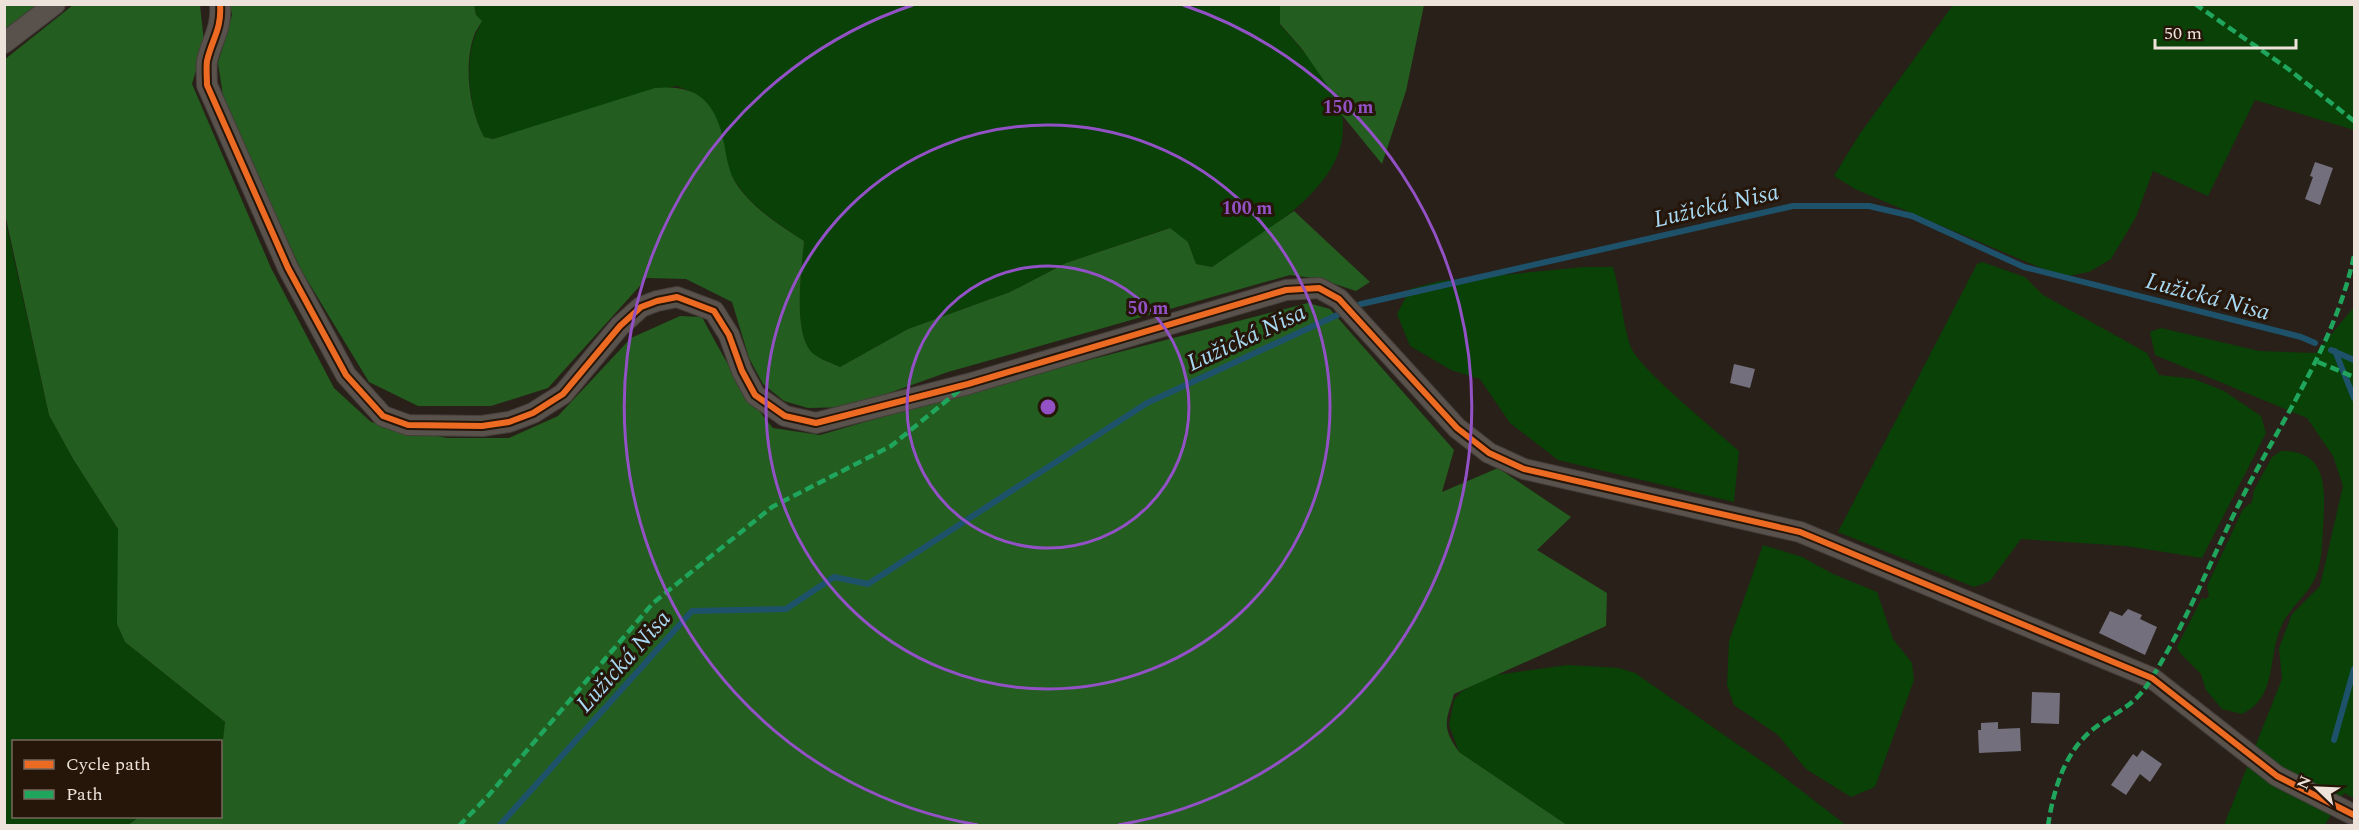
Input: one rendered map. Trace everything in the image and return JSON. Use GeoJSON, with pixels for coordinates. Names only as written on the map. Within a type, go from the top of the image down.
{"type":"FeatureCollection","features":[{"type":"Feature","properties":{"kind":"street"},"geometry":{"type":"LineString","coordinates":[[4,43],[55,4]]}},
{"type":"Feature","properties":{"kind":"street"},"geometry":{"type":"LineString","coordinates":[[220,4],[221,16],[216,39],[207,61],[207,85],[288,268],[346,375],[384,416],[408,425],[482,426],[509,422],[532,413],[563,394],[620,326],[641,307],[657,300],[677,297],[714,311],[729,335],[742,371],[755,395],[785,416],[816,423],[968,384],[1286,290],[1319,288],[1340,299],[1457,428],[1489,453],[1524,468],[1800,532],[2141,673],[2160,685],[2277,776],[2355,815]]}},
{"type":"Feature","properties":{"kind":"green space"},"geometry":{"type":"Polygon","coordinates":[[[7,4],[42,5],[5,32],[4,6],[7,4]]]}},
{"type":"Feature","properties":{"kind":"green space"},"geometry":{"type":"Polygon","coordinates":[[[73,5],[200,5],[204,42],[192,84],[271,268],[334,388],[371,422],[447,438],[509,438],[558,416],[631,338],[680,316],[702,317],[734,375],[773,428],[820,435],[985,387],[1308,303],[1330,309],[1454,450],[1442,492],[1498,468],[1571,517],[1537,550],[1607,593],[1606,626],[1454,694],[1447,718],[1447,730],[1459,752],[1567,825],[128,825],[138,818],[222,818],[222,748],[225,722],[125,642],[117,624],[118,529],[73,459],[49,415],[5,214],[4,60],[73,5]]]}},
{"type":"Feature","properties":{"kind":"green space"},"geometry":{"type":"Polygon","coordinates":[[[230,5],[474,5],[476,15],[482,21],[471,45],[469,86],[479,126],[484,137],[493,139],[655,88],[679,88],[697,95],[705,101],[717,119],[729,168],[741,190],[766,215],[804,241],[800,284],[800,319],[803,334],[815,355],[840,367],[908,329],[1010,292],[1066,263],[1170,228],[1188,242],[1196,264],[1212,267],[1294,211],[1370,282],[1356,291],[1320,279],[1290,275],[948,372],[850,407],[808,408],[784,401],[763,384],[749,358],[732,302],[686,279],[647,278],[548,388],[491,406],[418,406],[369,382],[301,270],[224,102],[218,63],[232,15],[230,5]]]}},
{"type":"Feature","properties":{"kind":"green space"},"geometry":{"type":"Polygon","coordinates":[[[473,5],[1280,5],[1280,25],[1316,67],[1339,104],[1342,115],[1342,141],[1334,164],[1319,186],[1300,205],[1212,267],[1196,264],[1188,242],[1169,228],[1066,263],[1010,292],[908,329],[840,367],[815,355],[803,334],[800,318],[800,284],[804,241],[766,215],[742,191],[728,167],[718,126],[705,102],[693,93],[676,86],[493,139],[484,137],[471,97],[469,66],[474,37],[480,26],[473,5]]]}},
{"type":"Feature","properties":{"kind":"green space"},"geometry":{"type":"Polygon","coordinates":[[[1280,5],[1424,5],[1406,91],[1382,164],[1342,115],[1334,95],[1302,49],[1280,24],[1280,5]]]}},
{"type":"Feature","properties":{"kind":"green space"},"geometry":{"type":"Polygon","coordinates":[[[1953,5],[2354,5],[2354,130],[2255,100],[2208,196],[2153,171],[2136,217],[2111,259],[2089,272],[2062,277],[1855,189],[1834,176],[1859,135],[1953,5]]]}},
{"type":"Feature","properties":{"kind":"green space"},"geometry":{"type":"Polygon","coordinates":[[[4,214],[49,415],[73,459],[118,529],[118,625],[125,642],[225,722],[222,748],[222,740],[12,740],[12,818],[138,818],[128,825],[5,825],[4,214]]]}},
{"type":"Feature","properties":{"kind":"green space"},"geometry":{"type":"Polygon","coordinates":[[[1982,262],[2025,277],[2043,295],[2147,353],[2159,375],[2194,379],[2224,391],[2261,416],[2266,433],[2202,558],[2126,546],[2021,539],[1990,581],[1974,587],[1838,532],[1977,264],[1982,262]]]}},
{"type":"Feature","properties":{"kind":"green space"},"geometry":{"type":"Polygon","coordinates":[[[1584,267],[1613,267],[1627,336],[1636,356],[1662,384],[1739,451],[1734,502],[1558,460],[1510,423],[1480,379],[1451,370],[1410,346],[1397,314],[1410,289],[1440,281],[1584,267]]]}},
{"type":"Feature","properties":{"kind":"green space"},"geometry":{"type":"Polygon","coordinates":[[[2354,307],[2354,798],[2344,793],[2325,825],[2224,825],[2282,679],[2279,648],[2292,614],[2320,586],[2343,486],[2333,456],[2307,418],[2155,355],[2150,332],[2161,328],[2259,351],[2316,353],[2354,307]]]}},
{"type":"Feature","properties":{"kind":"green space"},"geometry":{"type":"Polygon","coordinates":[[[2281,451],[2297,453],[2309,458],[2321,476],[2324,501],[2321,556],[2313,582],[2281,627],[2270,676],[2261,698],[2242,714],[2222,709],[2206,690],[2201,674],[2179,652],[2177,647],[2202,598],[2206,599],[2209,596],[2207,586],[2243,509],[2252,502],[2254,490],[2272,457],[2281,451]]]}},
{"type":"Feature","properties":{"kind":"green space"},"geometry":{"type":"Polygon","coordinates":[[[1763,545],[1802,557],[1833,574],[1877,592],[1893,639],[1912,663],[1914,680],[1875,787],[1851,797],[1806,769],[1778,735],[1734,705],[1727,685],[1729,641],[1763,545]]]}},
{"type":"Feature","properties":{"kind":"green space"},"geometry":{"type":"Polygon","coordinates":[[[1568,665],[1619,668],[1635,673],[1773,769],[1846,825],[1567,825],[1459,752],[1449,725],[1454,700],[1461,692],[1495,675],[1568,665]]]}},
{"type":"Feature","properties":{"kind":"building"},"geometry":{"type":"Polygon","coordinates":[[[2315,162],[2333,168],[2320,205],[2305,199],[2313,177],[2310,176],[2315,162]]]}},
{"type":"Feature","properties":{"kind":"building"},"geometry":{"type":"Polygon","coordinates":[[[1734,364],[1755,369],[1750,388],[1730,383],[1734,364]]]}},
{"type":"Feature","properties":{"kind":"building"},"geometry":{"type":"Polygon","coordinates":[[[2128,609],[2142,615],[2140,619],[2157,627],[2145,655],[2099,633],[2110,611],[2122,616],[2128,609]]]}},
{"type":"Feature","properties":{"kind":"building"},"geometry":{"type":"Polygon","coordinates":[[[2032,692],[2060,693],[2059,724],[2031,723],[2032,692]]]}},
{"type":"Feature","properties":{"kind":"building"},"geometry":{"type":"Polygon","coordinates":[[[1998,722],[1998,729],[2020,728],[2021,751],[1979,753],[1978,730],[1981,730],[1981,723],[1998,722]]]}},
{"type":"Feature","properties":{"kind":"building"},"geometry":{"type":"Polygon","coordinates":[[[2142,750],[2162,764],[2150,782],[2140,774],[2126,795],[2111,785],[2133,754],[2137,757],[2142,750]]]}},
{"type":"Feature","properties":{"kind":"waterway","name":"Lužická Nisa"},"geometry":{"type":"LineString","coordinates":[[499,826],[692,611],[786,609],[834,577],[868,584],[1147,403],[1361,304],[1793,206],[1869,206],[1912,216],[2024,267],[2301,337],[2315,343]]}},
{"type":"Feature","properties":{"kind":"waterway","name":"Lužická Nisa"},"geometry":{"type":"LineString","coordinates":[[2331,350],[2354,360]]}},
{"type":"Feature","properties":{"kind":"waterway"},"geometry":{"type":"LineString","coordinates":[[2335,351],[2354,398]]}},
{"type":"Feature","properties":{"kind":"waterway"},"geometry":{"type":"LineString","coordinates":[[2334,740],[2354,669]]}},
{"type":"Feature","properties":{"kind":"marked path"},"geometry":{"type":"LineString","coordinates":[[2195,4],[2287,68],[2354,121]]}},
{"type":"Feature","properties":{"kind":"marked path"},"geometry":{"type":"LineString","coordinates":[[2048,826],[2058,782],[2078,744],[2088,733],[2137,697],[2148,684],[2173,641],[2238,506],[2319,354],[2345,290],[2354,256]]}},
{"type":"Feature","properties":{"kind":"marked path"},"geometry":{"type":"LineString","coordinates":[[2318,362],[2354,377]]}},
{"type":"Feature","properties":{"kind":"marked path"},"geometry":{"type":"LineString","coordinates":[[459,826],[488,796],[653,603],[772,507],[891,446],[961,389]]}},
{"type":"Feature","properties":{"kind":"cycle path"},"geometry":{"type":"LineString","coordinates":[[220,4],[218,27],[207,61],[207,85],[288,268],[346,375],[383,416],[408,425],[482,426],[509,422],[533,413],[563,394],[620,326],[641,307],[677,297],[714,311],[729,335],[742,371],[755,395],[785,416],[816,423],[968,384],[1286,290],[1319,288],[1339,299],[1457,428],[1489,453],[1524,469],[1800,532],[2152,678],[2277,776],[2354,815]]}}]}
